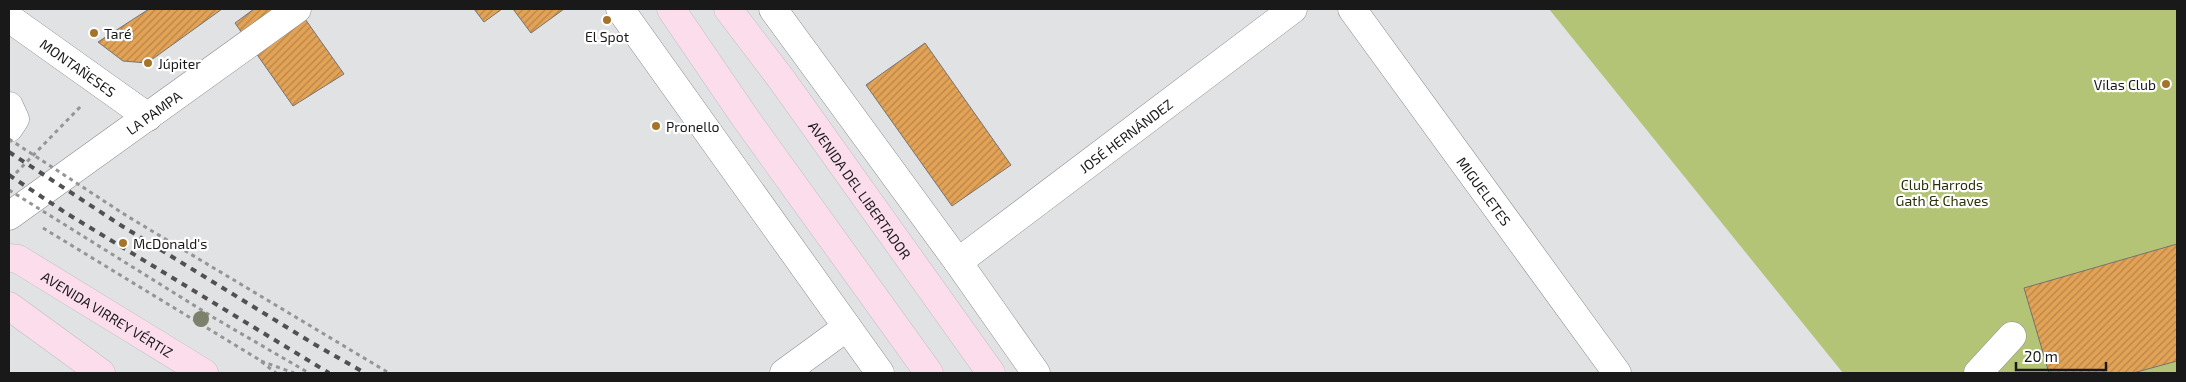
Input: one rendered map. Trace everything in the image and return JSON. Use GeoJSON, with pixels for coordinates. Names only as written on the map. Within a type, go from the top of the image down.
{"type":"FeatureCollection","features":[{"type":"Feature","properties":{"kind":"main road"},"geometry":{"type":"LineString","coordinates":[[671,9],[746,119],[928,373]]}},
{"type":"Feature","properties":{"kind":"main road","name":"AVENIDA DEL LIBERTADOR"},"geometry":{"type":"LineString","coordinates":[[728,9],[782,80],[991,373]]}},
{"type":"Feature","properties":{"kind":"main road","name":"AVENIDA VIRREY VÉRTIZ"},"geometry":{"type":"LineString","coordinates":[[9,258],[18,260],[204,373]]}},
{"type":"Feature","properties":{"kind":"main road"},"geometry":{"type":"LineString","coordinates":[[9,306],[101,373]]}},
{"type":"Feature","properties":{"kind":"street","name":"LA PAMPA"},"geometry":{"type":"LineString","coordinates":[[11,206],[148,117],[297,9]]}},
{"type":"Feature","properties":{"kind":"street"},"geometry":{"type":"LineString","coordinates":[[620,9],[880,373]]}},
{"type":"Feature","properties":{"kind":"street"},"geometry":{"type":"LineString","coordinates":[[773,9],[958,262],[1036,373]]}},
{"type":"Feature","properties":{"kind":"street","name":"JOSÉ HERNÁNDEZ"},"geometry":{"type":"LineString","coordinates":[[958,262],[1293,9]]}},
{"type":"Feature","properties":{"kind":"street","name":"MIGUELETES"},"geometry":{"type":"LineString","coordinates":[[1352,9],[1617,373]]}},
{"type":"Feature","properties":{"kind":"street","name":"MONTAÑESES"},"geometry":{"type":"LineString","coordinates":[[9,18],[148,117]]}},
{"type":"Feature","properties":{"kind":"street"},"geometry":{"type":"LineString","coordinates":[[9,106],[15,119],[9,128]]}},
{"type":"Feature","properties":{"kind":"street"},"geometry":{"type":"LineString","coordinates":[[784,373],[847,327]]}},
{"type":"Feature","properties":{"kind":"street"},"geometry":{"type":"LineString","coordinates":[[1978,373],[2012,336]]}},
{"type":"Feature","properties":{"kind":"path"},"geometry":{"type":"LineString","coordinates":[[9,180],[103,84]]}},
{"type":"Feature","properties":{"kind":"path"},"geometry":{"type":"LineString","coordinates":[[9,139],[127,216],[389,373]]}},
{"type":"Feature","properties":{"kind":"path"},"geometry":{"type":"LineString","coordinates":[[11,206],[276,373]]}},
{"type":"Feature","properties":{"kind":"path"},"geometry":{"type":"LineString","coordinates":[[11,206],[174,293],[309,373]]}},
{"type":"Feature","properties":{"kind":"path"},"geometry":{"type":"LineString","coordinates":[[258,360],[294,373]]}},
{"type":"Feature","properties":{"kind":"green space","name":"Club Harrods Gath & Chaves"},"geometry":{"type":"Polygon","coordinates":[[[1549,9],[2177,9],[2177,373],[1843,373],[1549,9]]]}},
{"type":"Feature","properties":{"kind":"building"},"geometry":{"type":"Polygon","coordinates":[[[149,9],[222,9],[147,63],[123,61],[98,42],[149,9]]]}},
{"type":"Feature","properties":{"kind":"building"},"geometry":{"type":"Polygon","coordinates":[[[254,9],[298,9],[344,74],[293,106],[235,23],[254,9]]]}},
{"type":"Feature","properties":{"kind":"building"},"geometry":{"type":"Polygon","coordinates":[[[474,9],[502,9],[484,22],[474,9]]]}},
{"type":"Feature","properties":{"kind":"building"},"geometry":{"type":"Polygon","coordinates":[[[513,9],[564,9],[531,33],[513,9]]]}},
{"type":"Feature","properties":{"kind":"building"},"geometry":{"type":"Polygon","coordinates":[[[925,43],[1011,165],[952,206],[866,85],[925,43]]]}},
{"type":"Feature","properties":{"kind":"building"},"geometry":{"type":"Polygon","coordinates":[[[2177,244],[2177,361],[2133,373],[2049,373],[2024,288],[2177,244]]]}},
{"type":"Feature","properties":{"kind":"railway"},"geometry":{"type":"LineString","coordinates":[[9,152],[122,226],[314,344],[365,373]]}},
{"type":"Feature","properties":{"kind":"railway"},"geometry":{"type":"LineString","coordinates":[[9,175],[66,213],[329,373]]}},
{"type":"Feature","properties":{"kind":"place","name":"El Spot"},"geometry":{"type":"Point","coordinates":[607,20]}},
{"type":"Feature","properties":{"kind":"place","name":"Taré"},"geometry":{"type":"Point","coordinates":[94,33]}},
{"type":"Feature","properties":{"kind":"place","name":"Júpiter"},"geometry":{"type":"Point","coordinates":[148,63]}},
{"type":"Feature","properties":{"kind":"place","name":"Vilas Club"},"geometry":{"type":"Point","coordinates":[2166,84]}},
{"type":"Feature","properties":{"kind":"place","name":"Pronello"},"geometry":{"type":"Point","coordinates":[656,126]}},
{"type":"Feature","properties":{"kind":"place","name":"McDonald's"},"geometry":{"type":"Point","coordinates":[123,243]}}]}
